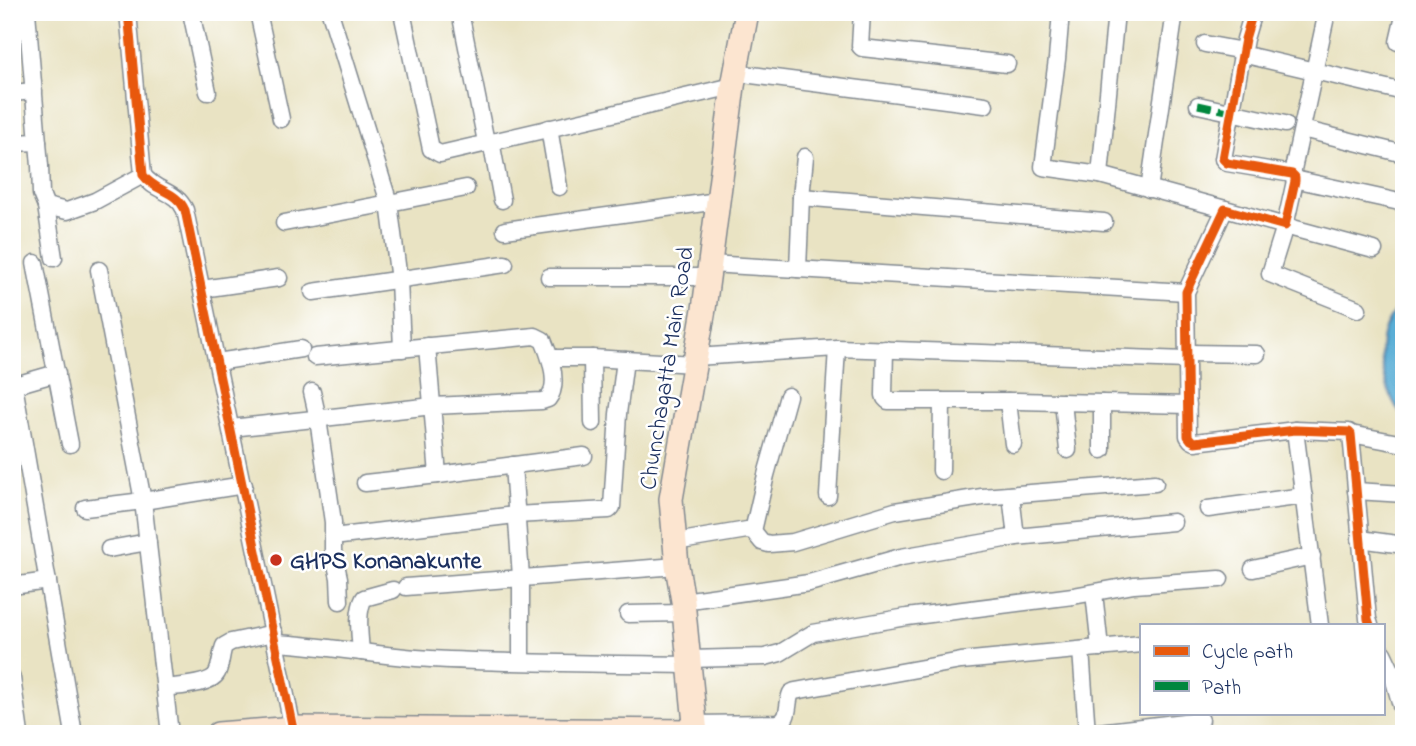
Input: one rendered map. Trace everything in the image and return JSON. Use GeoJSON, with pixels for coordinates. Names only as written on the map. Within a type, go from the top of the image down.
{"type":"FeatureCollection","features":[{"type":"Feature","properties":{"kind":"street"},"geometry":{"type":"LineString","coordinates":[[27,12],[20,32],[34,91],[41,194],[46,206],[54,258]]}},
{"type":"Feature","properties":{"kind":"street"},"geometry":{"type":"LineString","coordinates":[[128,12],[143,175],[148,182],[181,201],[185,210],[294,731]]}},
{"type":"Feature","properties":{"kind":"street"},"geometry":{"type":"LineString","coordinates":[[191,12],[208,92]]}},
{"type":"Feature","properties":{"kind":"street"},"geometry":{"type":"LineString","coordinates":[[258,12],[281,119]]}},
{"type":"Feature","properties":{"kind":"street"},"geometry":{"type":"LineString","coordinates":[[330,12],[389,203],[399,280],[402,349]]}},
{"type":"Feature","properties":{"kind":"street"},"geometry":{"type":"LineString","coordinates":[[402,12],[431,149],[439,154],[734,79],[985,105]]}},
{"type":"Feature","properties":{"kind":"street"},"geometry":{"type":"LineString","coordinates":[[460,12],[502,200]]}},
{"type":"Feature","properties":{"kind":"street","name":"Chunchagatta Main Road"},"geometry":{"type":"LineString","coordinates":[[696,730],[671,499],[709,270],[734,79],[747,12]]}},
{"type":"Feature","properties":{"kind":"street"},"geometry":{"type":"LineString","coordinates":[[862,12],[862,48],[1007,64]]}},
{"type":"Feature","properties":{"kind":"street"},"geometry":{"type":"LineString","coordinates":[[1061,12],[1043,167],[1100,175],[1374,250]]}},
{"type":"Feature","properties":{"kind":"street"},"geometry":{"type":"LineString","coordinates":[[1100,175],[1116,12]]}},
{"type":"Feature","properties":{"kind":"street"},"geometry":{"type":"LineString","coordinates":[[1149,189],[1175,12]]}},
{"type":"Feature","properties":{"kind":"street"},"geometry":{"type":"LineString","coordinates":[[1253,12],[1242,53],[1224,161],[1404,203]]}},
{"type":"Feature","properties":{"kind":"street"},"geometry":{"type":"LineString","coordinates":[[1326,12],[1285,226],[1270,274],[1358,309]]}},
{"type":"Feature","properties":{"kind":"street"},"geometry":{"type":"LineString","coordinates":[[1398,42],[1404,16]]}},
{"type":"Feature","properties":{"kind":"street"},"geometry":{"type":"LineString","coordinates":[[1205,44],[1404,92]]}},
{"type":"Feature","properties":{"kind":"street"},"geometry":{"type":"LineString","coordinates":[[12,93],[34,91]]}},
{"type":"Feature","properties":{"kind":"street"},"geometry":{"type":"LineString","coordinates":[[1198,105],[1285,124]]}},
{"type":"Feature","properties":{"kind":"street"},"geometry":{"type":"LineString","coordinates":[[549,128],[559,187]]}},
{"type":"Feature","properties":{"kind":"street"},"geometry":{"type":"LineString","coordinates":[[1302,129],[1404,154]]}},
{"type":"Feature","properties":{"kind":"street"},"geometry":{"type":"LineString","coordinates":[[12,143],[38,142]]}},
{"type":"Feature","properties":{"kind":"street"},"geometry":{"type":"LineString","coordinates":[[798,269],[805,157]]}},
{"type":"Feature","properties":{"kind":"street"},"geometry":{"type":"LineString","coordinates":[[46,206],[67,211],[95,201],[143,175]]}},
{"type":"Feature","properties":{"kind":"street"},"geometry":{"type":"LineString","coordinates":[[284,223],[466,188]]}},
{"type":"Feature","properties":{"kind":"street"},"geometry":{"type":"LineString","coordinates":[[801,197],[1104,222]]}},
{"type":"Feature","properties":{"kind":"street"},"geometry":{"type":"LineString","coordinates":[[505,230],[718,201]]}},
{"type":"Feature","properties":{"kind":"street"},"geometry":{"type":"LineString","coordinates":[[1225,209],[1186,292],[1188,436],[1191,440],[1195,442],[1295,430],[1345,431],[1404,444]]}},
{"type":"Feature","properties":{"kind":"street"},"geometry":{"type":"LineString","coordinates":[[35,263],[70,444]]}},
{"type":"Feature","properties":{"kind":"street"},"geometry":{"type":"LineString","coordinates":[[313,292],[505,264]]}},
{"type":"Feature","properties":{"kind":"street"},"geometry":{"type":"LineString","coordinates":[[549,277],[798,269],[1186,292]]}},
{"type":"Feature","properties":{"kind":"street"},"geometry":{"type":"LineString","coordinates":[[99,270],[143,501],[170,734]]}},
{"type":"Feature","properties":{"kind":"street"},"geometry":{"type":"LineString","coordinates":[[202,289],[279,278]]}},
{"type":"Feature","properties":{"kind":"street"},"geometry":{"type":"LineString","coordinates":[[217,362],[308,353],[402,349],[535,336],[543,340],[551,358],[552,394],[542,401],[433,406],[231,428]]}},
{"type":"Feature","properties":{"kind":"street"},"geometry":{"type":"LineString","coordinates":[[427,346],[438,475]]}},
{"type":"Feature","properties":{"kind":"street"},"geometry":{"type":"LineString","coordinates":[[828,496],[837,348]]}},
{"type":"Feature","properties":{"kind":"street"},"geometry":{"type":"LineString","coordinates":[[551,358],[695,361],[837,348],[1187,357],[1258,354]]}},
{"type":"Feature","properties":{"kind":"street"},"geometry":{"type":"LineString","coordinates":[[885,349],[885,398],[888,401],[1188,405]]}},
{"type":"Feature","properties":{"kind":"street"},"geometry":{"type":"LineString","coordinates":[[592,358],[593,423]]}},
{"type":"Feature","properties":{"kind":"street"},"geometry":{"type":"LineString","coordinates":[[333,537],[515,515],[609,510],[612,507],[618,414],[625,360]]}},
{"type":"Feature","properties":{"kind":"street"},"geometry":{"type":"LineString","coordinates":[[57,373],[13,385],[74,734]]}},
{"type":"Feature","properties":{"kind":"street"},"geometry":{"type":"LineString","coordinates":[[312,392],[333,522],[333,551],[339,578],[340,601]]}},
{"type":"Feature","properties":{"kind":"street"},"geometry":{"type":"LineString","coordinates":[[753,531],[788,396]]}},
{"type":"Feature","properties":{"kind":"street"},"geometry":{"type":"LineString","coordinates":[[942,401],[942,471]]}},
{"type":"Feature","properties":{"kind":"street"},"geometry":{"type":"LineString","coordinates":[[1008,401],[1013,444]]}},
{"type":"Feature","properties":{"kind":"street"},"geometry":{"type":"LineString","coordinates":[[1063,402],[1068,450]]}},
{"type":"Feature","properties":{"kind":"street"},"geometry":{"type":"LineString","coordinates":[[1102,403],[1102,450]]}},
{"type":"Feature","properties":{"kind":"street"},"geometry":{"type":"LineString","coordinates":[[1295,430],[1320,624]]}},
{"type":"Feature","properties":{"kind":"street"},"geometry":{"type":"LineString","coordinates":[[1351,434],[1369,624]]}},
{"type":"Feature","properties":{"kind":"street"},"geometry":{"type":"LineString","coordinates":[[365,483],[584,456]]}},
{"type":"Feature","properties":{"kind":"street"},"geometry":{"type":"LineString","coordinates":[[513,465],[521,577],[521,661]]}},
{"type":"Feature","properties":{"kind":"street"},"geometry":{"type":"LineString","coordinates":[[675,542],[747,530],[753,531],[769,544],[793,542],[895,511],[982,497],[1155,483]]}},
{"type":"Feature","properties":{"kind":"street"},"geometry":{"type":"LineString","coordinates":[[85,508],[244,485]]}},
{"type":"Feature","properties":{"kind":"street"},"geometry":{"type":"LineString","coordinates":[[1356,491],[1404,494]]}},
{"type":"Feature","properties":{"kind":"street"},"geometry":{"type":"LineString","coordinates":[[1010,495],[1016,537]]}},
{"type":"Feature","properties":{"kind":"street"},"geometry":{"type":"LineString","coordinates":[[1208,509],[1304,496]]}},
{"type":"Feature","properties":{"kind":"street"},"geometry":{"type":"LineString","coordinates":[[628,614],[684,607],[809,583],[901,556],[1016,537],[1173,522]]}},
{"type":"Feature","properties":{"kind":"street"},"geometry":{"type":"LineString","coordinates":[[1360,539],[1404,545]]}},
{"type":"Feature","properties":{"kind":"street"},"geometry":{"type":"LineString","coordinates":[[109,550],[148,542]]}},
{"type":"Feature","properties":{"kind":"street"},"geometry":{"type":"LineString","coordinates":[[1253,569],[1312,556]]}},
{"type":"Feature","properties":{"kind":"street"},"geometry":{"type":"LineString","coordinates":[[361,652],[361,603],[364,598],[399,588],[677,566]]}},
{"type":"Feature","properties":{"kind":"street"},"geometry":{"type":"LineString","coordinates":[[165,688],[207,682],[217,672],[224,646],[231,642],[275,638],[361,652],[431,659],[689,662],[765,657],[780,653],[813,633],[907,617],[1094,593],[1134,585],[1220,579]]}},
{"type":"Feature","properties":{"kind":"street"},"geometry":{"type":"LineString","coordinates":[[12,586],[48,581]]}},
{"type":"Feature","properties":{"kind":"street"},"geometry":{"type":"LineString","coordinates":[[1094,593],[1100,648]]}},
{"type":"Feature","properties":{"kind":"street"},"geometry":{"type":"LineString","coordinates":[[218,734],[277,728],[294,731],[696,730],[778,723],[786,718],[789,698],[795,691],[961,661],[1140,644]]}},
{"type":"Feature","properties":{"kind":"street"},"geometry":{"type":"LineString","coordinates":[[1081,650],[1084,734],[1201,720]]}},
{"type":"Feature","properties":{"kind":"street"},"geometry":{"type":"LineString","coordinates":[[1384,655],[1404,716]]}},
{"type":"Feature","properties":{"kind":"street"},"geometry":{"type":"LineString","coordinates":[[12,678],[20,734]]}},
{"type":"Feature","properties":{"kind":"water"},"geometry":{"type":"Polygon","coordinates":[[[1404,298],[1404,418],[1388,389],[1381,353],[1385,327],[1404,298]]]}},
{"type":"Feature","properties":{"kind":"marked path"},"geometry":{"type":"LineString","coordinates":[[1198,105],[1232,112]]}},
{"type":"Feature","properties":{"kind":"cycle path"},"geometry":{"type":"LineString","coordinates":[[128,12],[143,175],[153,185],[176,198],[185,210],[294,734]]}},
{"type":"Feature","properties":{"kind":"cycle path"},"geometry":{"type":"LineString","coordinates":[[1253,12],[1245,39],[1223,159],[1227,163],[1292,174],[1295,181],[1285,226],[1225,209],[1186,292],[1188,436],[1195,442],[1295,430],[1351,434],[1370,624]]}},
{"type":"Feature","properties":{"kind":"place","name":"GHPS Konanakunte"},"geometry":{"type":"Point","coordinates":[276,560]}}]}
